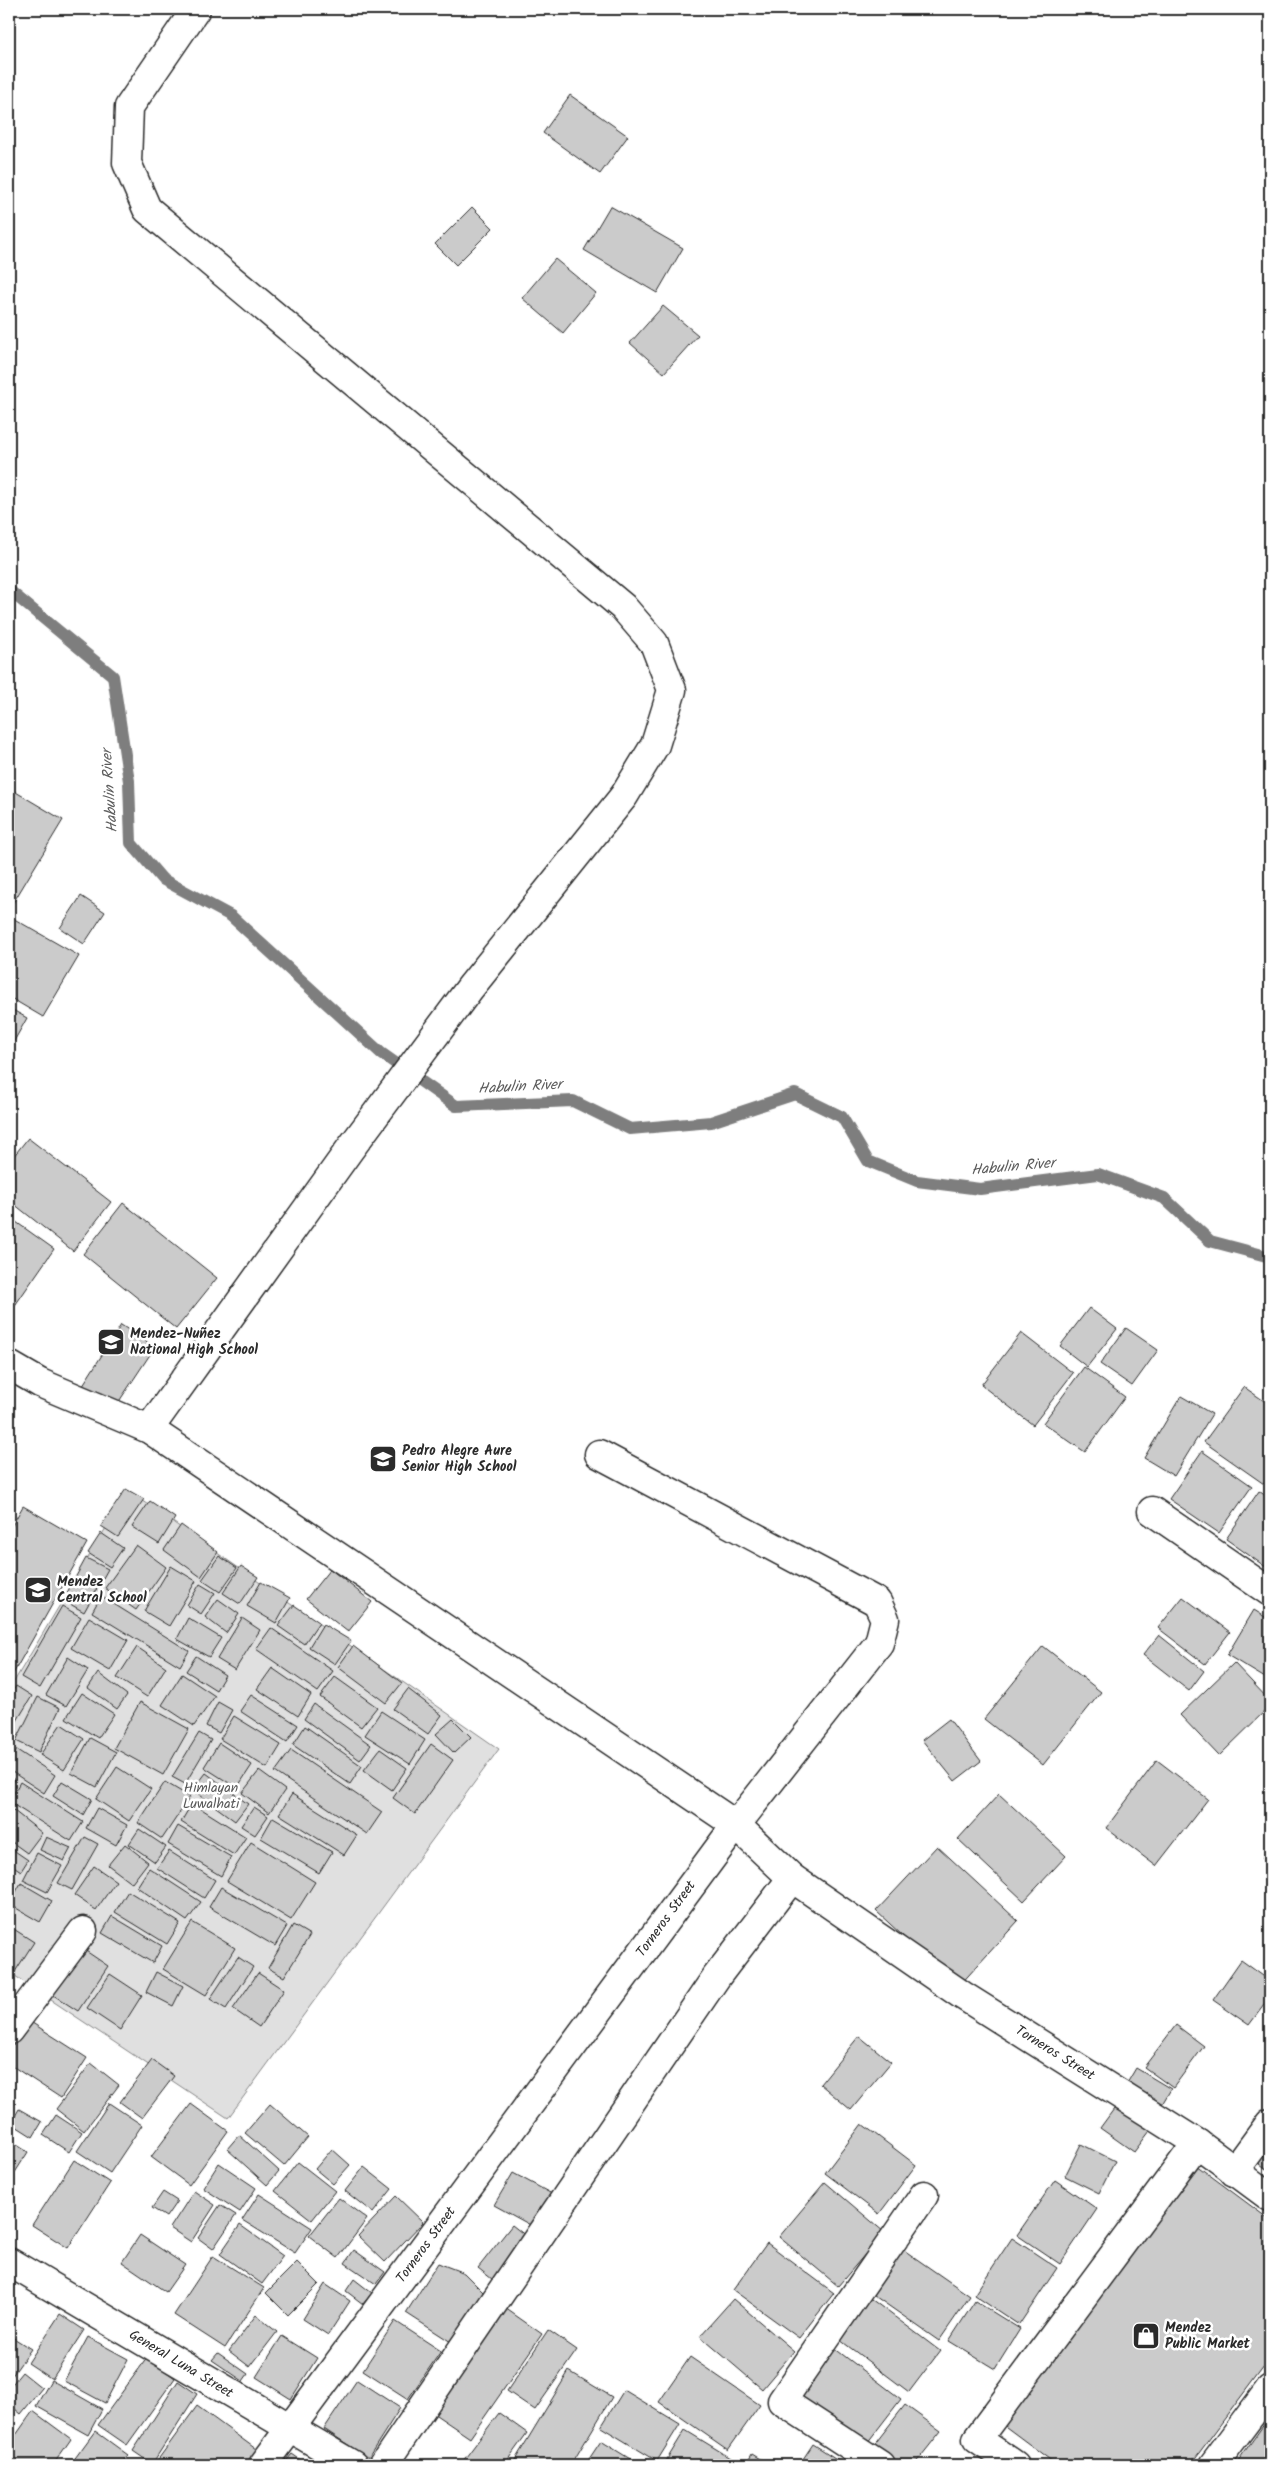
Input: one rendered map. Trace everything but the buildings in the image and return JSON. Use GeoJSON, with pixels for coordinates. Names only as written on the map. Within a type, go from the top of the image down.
{"type":"FeatureCollection","features":[{"type":"Feature","properties":{"kind":"street"},"geometry":{"type":"LineString","coordinates":[[149,1430],[350,1148],[470,988],[624,796],[655,745],[672,690],[654,643],[623,607],[147,210],[127,163],[129,107],[196,9]]}},
{"type":"Feature","properties":{"kind":"street"},"geometry":{"type":"LineString","coordinates":[[9,1365],[40,1383],[149,1430],[736,1825],[879,1643],[885,1619],[876,1602],[599,1454]]}},
{"type":"Feature","properties":{"kind":"street"},"geometry":{"type":"LineString","coordinates":[[1152,1511],[1270,1592]]}},
{"type":"Feature","properties":{"kind":"street","name":"Torneros Street"},"geometry":{"type":"LineString","coordinates":[[263,2465],[736,1825],[792,1878],[962,1994],[1197,2143],[1270,2197]]}},
{"type":"Feature","properties":{"kind":"street"},"geometry":{"type":"LineString","coordinates":[[383,2465],[717,1976],[792,1878]]}},
{"type":"Feature","properties":{"kind":"street"},"geometry":{"type":"LineString","coordinates":[[9,2030],[83,1931]]}},
{"type":"Feature","properties":{"kind":"street"},"geometry":{"type":"LineString","coordinates":[[1234,2172],[1270,2123]]}},
{"type":"Feature","properties":{"kind":"street"},"geometry":{"type":"LineString","coordinates":[[1015,2465],[977,2439],[1197,2143]]}},
{"type":"Feature","properties":{"kind":"street"},"geometry":{"type":"LineString","coordinates":[[880,2465],[782,2401],[924,2195]]}},
{"type":"Feature","properties":{"kind":"street","name":"General Luna Street"},"geometry":{"type":"LineString","coordinates":[[9,2262],[353,2465]]}},
{"type":"Feature","properties":{"kind":"street"},"geometry":{"type":"LineString","coordinates":[[1213,2465],[1270,2389]]}},
{"type":"Feature","properties":{"kind":"green space","name":"Himlayan Luwalhati"},"geometry":{"type":"Polygon","coordinates":[[[128,1491],[499,1749],[228,2118],[9,1972],[9,1690],[128,1491]]]}},
{"type":"Feature","properties":{"kind":"waterway","name":"Habulin River"},"geometry":{"type":"LineString","coordinates":[[9,590],[113,676],[129,781],[131,843],[162,879],[231,916],[381,1053],[456,1106],[573,1101],[630,1129],[711,1122],[795,1094],[842,1117],[868,1161],[917,1181],[980,1189],[1098,1174],[1164,1198],[1210,1241],[1270,1257]]}},
{"type":"Feature","properties":{"kind":"place","name":"Mendez-Nuñez National High School"},"geometry":{"type":"Point","coordinates":[111,1342]}},
{"type":"Feature","properties":{"kind":"place","name":"Pedro Alegre Aure Senior High School"},"geometry":{"type":"Point","coordinates":[383,1459]}},
{"type":"Feature","properties":{"kind":"place","name":"Mendez Central School"},"geometry":{"type":"Point","coordinates":[38,1590]}},
{"type":"Feature","properties":{"kind":"place","name":"Mendez Public Market"},"geometry":{"type":"Point","coordinates":[1146,2336]}}]}
